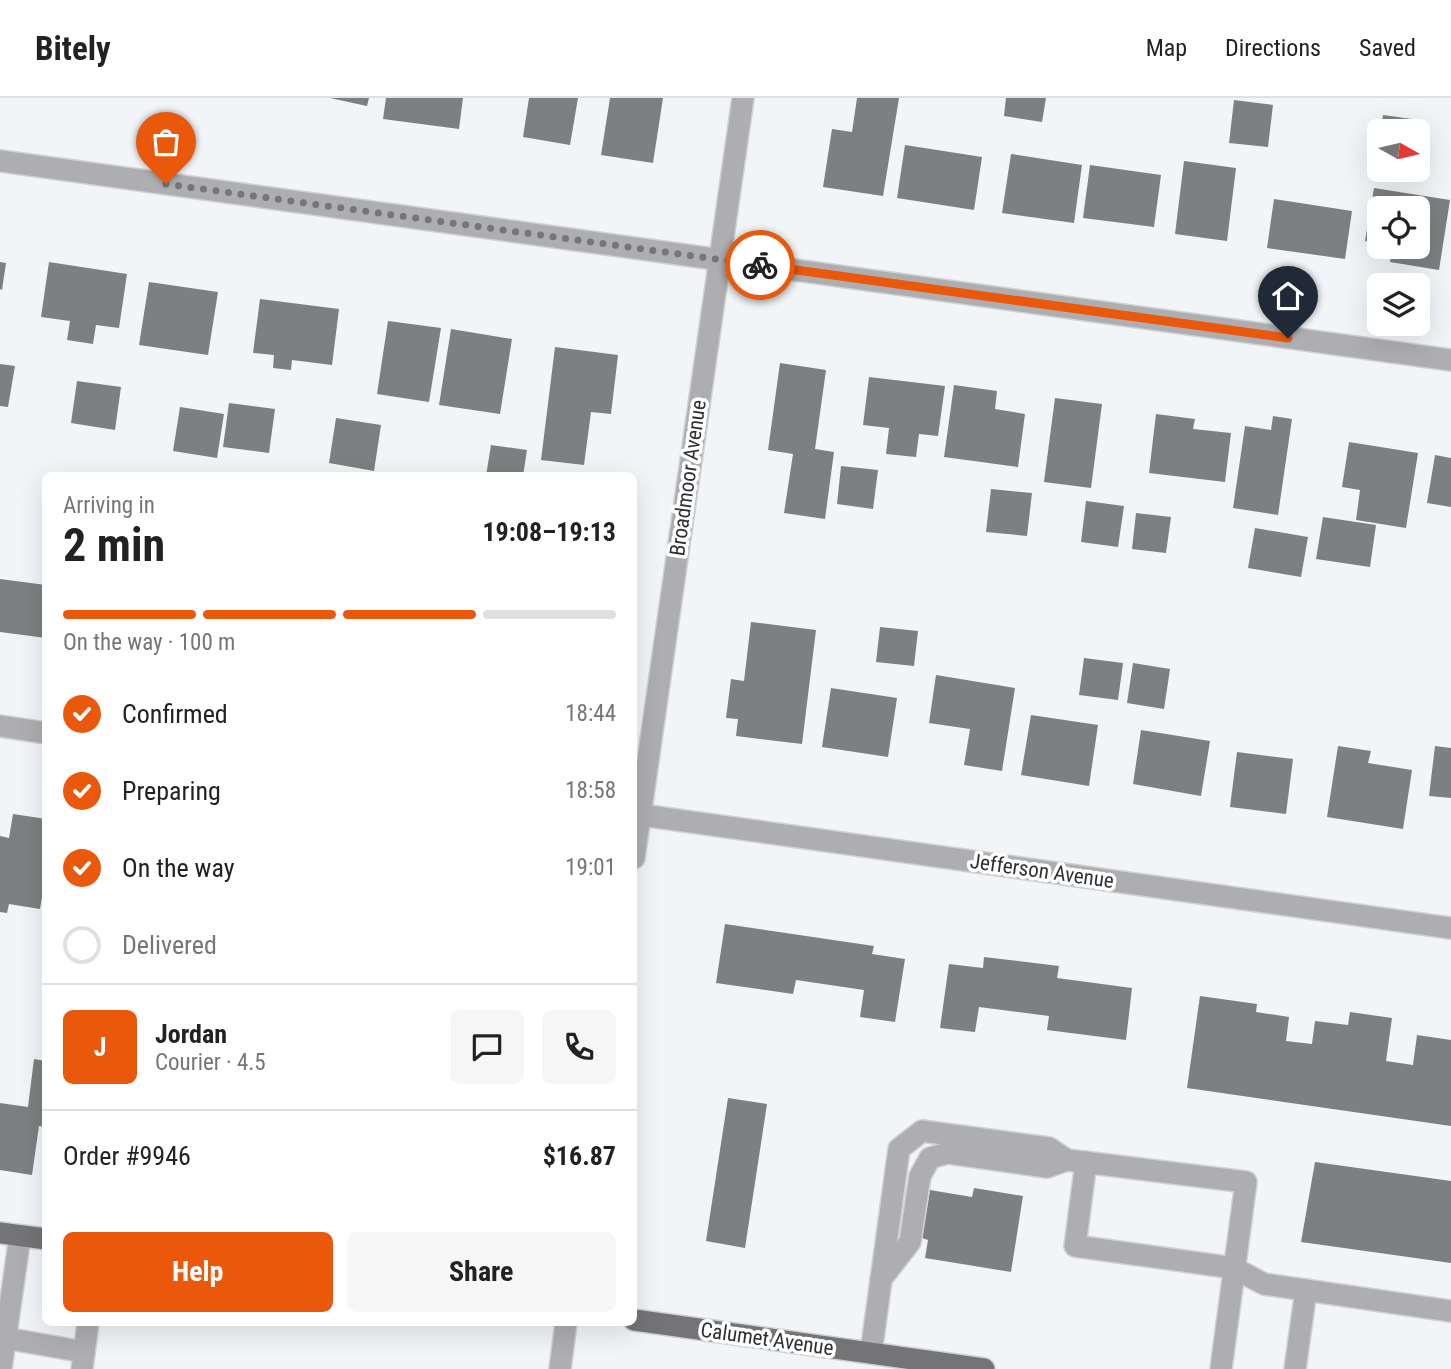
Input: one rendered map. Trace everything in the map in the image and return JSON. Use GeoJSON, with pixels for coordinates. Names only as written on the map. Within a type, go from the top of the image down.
{"type":"FeatureCollection","features":[{"type":"Feature","properties":{"kind":"main road"},"geometry":{"type":"LineString","coordinates":[[10,1234],[42,1238]]}},
{"type":"Feature","properties":{"kind":"main road","name":"Calumet Avenue"},"geometry":{"type":"LineString","coordinates":[[637,1320],[984,1369]]}},
{"type":"Feature","properties":{"kind":"street","name":"Broadmoor Avenue"},"geometry":{"type":"LineString","coordinates":[[637,815],[743,98]]}},
{"type":"Feature","properties":{"kind":"street"},"geometry":{"type":"LineString","coordinates":[[0,161],[1451,360]]}},
{"type":"Feature","properties":{"kind":"street"},"geometry":{"type":"LineString","coordinates":[[0,726],[42,732]]}},
{"type":"Feature","properties":{"kind":"street","name":"Jefferson Avenue"},"geometry":{"type":"LineString","coordinates":[[637,815],[1451,928]]}},
{"type":"Feature","properties":{"kind":"street"},"geometry":{"type":"LineString","coordinates":[[871,1353],[899,1149],[922,1131],[1049,1147],[1076,1161]]}},
{"type":"Feature","properties":{"kind":"street"},"geometry":{"type":"LineString","coordinates":[[881,1279],[910,1242],[920,1175],[930,1158],[948,1153],[1046,1167],[1076,1161],[1246,1182],[1221,1369]]}},
{"type":"Feature","properties":{"kind":"street"},"geometry":{"type":"LineString","coordinates":[[1076,1161],[1075,1246],[1234,1268],[1264,1284],[1451,1311]]}},
{"type":"Feature","properties":{"kind":"street"},"geometry":{"type":"LineString","coordinates":[[1,1369],[10,1234]]}},
{"type":"Feature","properties":{"kind":"street"},"geometry":{"type":"LineString","coordinates":[[1295,1369],[1306,1290]]}},
{"type":"Feature","properties":{"kind":"street"},"geometry":{"type":"LineString","coordinates":[[3,1338],[83,1360],[88,1326]]}},
{"type":"Feature","properties":{"kind":"street"},"geometry":{"type":"LineString","coordinates":[[560,1369],[566,1326]]}},
{"type":"Feature","properties":{"kind":"building"},"geometry":{"type":"Polygon","coordinates":[[[330,98],[369,98],[367,106],[330,98]]]}},
{"type":"Feature","properties":{"kind":"building"},"geometry":{"type":"Polygon","coordinates":[[[386,98],[463,98],[459,129],[383,119],[386,98]]]}},
{"type":"Feature","properties":{"kind":"building"},"geometry":{"type":"Polygon","coordinates":[[[529,98],[578,98],[570,145],[523,137],[529,98]]]}},
{"type":"Feature","properties":{"kind":"building"},"geometry":{"type":"Polygon","coordinates":[[[610,98],[663,98],[653,163],[601,155],[610,98]]]}},
{"type":"Feature","properties":{"kind":"building"},"geometry":{"type":"Polygon","coordinates":[[[857,98],[899,98],[883,196],[823,187],[832,129],[852,132],[857,98]]]}},
{"type":"Feature","properties":{"kind":"building"},"geometry":{"type":"Polygon","coordinates":[[[1006,98],[1046,98],[1042,122],[1004,116],[1006,98]]]}},
{"type":"Feature","properties":{"kind":"building"},"geometry":{"type":"Polygon","coordinates":[[[1234,100],[1273,105],[1268,147],[1229,143],[1234,100]]]}},
{"type":"Feature","properties":{"kind":"building"},"geometry":{"type":"Polygon","coordinates":[[[1383,115],[1412,119],[1382,119],[1383,115]]]}},
{"type":"Feature","properties":{"kind":"building"},"geometry":{"type":"Polygon","coordinates":[[[905,145],[982,157],[974,210],[897,198],[905,145]]]}},
{"type":"Feature","properties":{"kind":"building"},"geometry":{"type":"Polygon","coordinates":[[[1011,154],[1082,165],[1074,223],[1002,213],[1011,154]]]}},
{"type":"Feature","properties":{"kind":"building"},"geometry":{"type":"Polygon","coordinates":[[[1184,161],[1236,168],[1227,241],[1175,234],[1184,161]]]}},
{"type":"Feature","properties":{"kind":"building"},"geometry":{"type":"Polygon","coordinates":[[[1090,165],[1161,175],[1154,227],[1083,218],[1090,165]]]}},
{"type":"Feature","properties":{"kind":"building"},"geometry":{"type":"Polygon","coordinates":[[[1374,188],[1425,196],[1373,196],[1374,188]]]}},
{"type":"Feature","properties":{"kind":"building"},"geometry":{"type":"Polygon","coordinates":[[[1430,197],[1450,200],[1439,270],[1390,262],[1391,259],[1430,259],[1430,197]]]}},
{"type":"Feature","properties":{"kind":"building"},"geometry":{"type":"Polygon","coordinates":[[[1274,199],[1352,211],[1345,259],[1267,248],[1274,199]]]}},
{"type":"Feature","properties":{"kind":"building"},"geometry":{"type":"Polygon","coordinates":[[[0,262],[6,263],[2,290],[0,289],[0,262]]]}},
{"type":"Feature","properties":{"kind":"building"},"geometry":{"type":"Polygon","coordinates":[[[49,262],[127,274],[119,328],[96,325],[93,344],[67,340],[70,321],[41,317],[49,262]]]}},
{"type":"Feature","properties":{"kind":"building"},"geometry":{"type":"Polygon","coordinates":[[[149,282],[218,292],[208,355],[139,345],[149,282]]]}},
{"type":"Feature","properties":{"kind":"building"},"geometry":{"type":"Polygon","coordinates":[[[260,299],[339,309],[332,365],[292,360],[291,370],[273,368],[274,355],[253,353],[260,299]]]}},
{"type":"Feature","properties":{"kind":"building"},"geometry":{"type":"Polygon","coordinates":[[[388,321],[441,328],[429,402],[377,394],[388,321]]]}},
{"type":"Feature","properties":{"kind":"building"},"geometry":{"type":"Polygon","coordinates":[[[451,329],[512,339],[500,414],[439,405],[451,329]]]}},
{"type":"Feature","properties":{"kind":"building"},"geometry":{"type":"Polygon","coordinates":[[[555,347],[618,355],[611,414],[591,412],[584,465],[541,460],[555,347]]]}},
{"type":"Feature","properties":{"kind":"building"},"geometry":{"type":"Polygon","coordinates":[[[780,363],[826,370],[815,449],[834,452],[825,519],[784,513],[793,454],[768,450],[780,363]]]}},
{"type":"Feature","properties":{"kind":"building"},"geometry":{"type":"Polygon","coordinates":[[[0,364],[15,366],[8,407],[0,406],[0,364]]]}},
{"type":"Feature","properties":{"kind":"building"},"geometry":{"type":"Polygon","coordinates":[[[869,377],[945,386],[938,436],[919,434],[916,457],[886,454],[889,428],[863,425],[869,377]]]}},
{"type":"Feature","properties":{"kind":"building"},"geometry":{"type":"Polygon","coordinates":[[[77,381],[121,387],[115,430],[71,423],[77,381]]]}},
{"type":"Feature","properties":{"kind":"building"},"geometry":{"type":"Polygon","coordinates":[[[954,385],[997,391],[995,409],[1025,414],[1018,467],[944,457],[954,385]]]}},
{"type":"Feature","properties":{"kind":"building"},"geometry":{"type":"Polygon","coordinates":[[[1055,398],[1102,404],[1091,488],[1044,482],[1055,398]]]}},
{"type":"Feature","properties":{"kind":"building"},"geometry":{"type":"Polygon","coordinates":[[[229,403],[275,409],[269,453],[223,447],[229,403]]]}},
{"type":"Feature","properties":{"kind":"building"},"geometry":{"type":"Polygon","coordinates":[[[180,407],[224,414],[217,458],[173,451],[180,407]]]}},
{"type":"Feature","properties":{"kind":"building"},"geometry":{"type":"Polygon","coordinates":[[[1156,414],[1195,419],[1193,429],[1231,433],[1225,482],[1149,473],[1156,414]]]}},
{"type":"Feature","properties":{"kind":"building"},"geometry":{"type":"Polygon","coordinates":[[[1273,416],[1292,419],[1278,515],[1233,508],[1245,426],[1271,430],[1273,416]]]}},
{"type":"Feature","properties":{"kind":"building"},"geometry":{"type":"Polygon","coordinates":[[[336,418],[381,425],[374,471],[329,463],[336,418]]]}},
{"type":"Feature","properties":{"kind":"building"},"geometry":{"type":"Polygon","coordinates":[[[1349,442],[1418,453],[1406,528],[1356,520],[1360,490],[1342,487],[1349,442]]]}},
{"type":"Feature","properties":{"kind":"building"},"geometry":{"type":"Polygon","coordinates":[[[491,445],[527,450],[524,472],[487,472],[491,445]]]}},
{"type":"Feature","properties":{"kind":"building"},"geometry":{"type":"Polygon","coordinates":[[[1435,455],[1451,458],[1451,507],[1427,503],[1435,455]]]}},
{"type":"Feature","properties":{"kind":"building"},"geometry":{"type":"Polygon","coordinates":[[[841,466],[878,470],[873,509],[837,504],[841,466]]]}},
{"type":"Feature","properties":{"kind":"building"},"geometry":{"type":"Polygon","coordinates":[[[991,489],[1032,493],[1027,536],[986,532],[991,489]]]}},
{"type":"Feature","properties":{"kind":"building"},"geometry":{"type":"Polygon","coordinates":[[[1086,501],[1124,506],[1118,547],[1081,542],[1086,501]]]}},
{"type":"Feature","properties":{"kind":"building"},"geometry":{"type":"Polygon","coordinates":[[[1136,513],[1171,517],[1166,553],[1132,549],[1136,513]]]}},
{"type":"Feature","properties":{"kind":"building"},"geometry":{"type":"Polygon","coordinates":[[[1323,517],[1376,525],[1370,567],[1316,559],[1323,517]]]}},
{"type":"Feature","properties":{"kind":"building"},"geometry":{"type":"Polygon","coordinates":[[[1255,528],[1308,537],[1301,577],[1248,568],[1255,528]]]}},
{"type":"Feature","properties":{"kind":"building"},"geometry":{"type":"Polygon","coordinates":[[[0,579],[42,584],[42,637],[0,632],[0,579]]]}},
{"type":"Feature","properties":{"kind":"building"},"geometry":{"type":"Polygon","coordinates":[[[751,622],[816,630],[802,744],[736,736],[738,719],[726,718],[731,679],[744,681],[751,622]]]}},
{"type":"Feature","properties":{"kind":"building"},"geometry":{"type":"Polygon","coordinates":[[[880,627],[918,631],[914,666],[876,662],[880,627]]]}},
{"type":"Feature","properties":{"kind":"building"},"geometry":{"type":"Polygon","coordinates":[[[1084,658],[1123,663],[1118,700],[1079,695],[1084,658]]]}},
{"type":"Feature","properties":{"kind":"building"},"geometry":{"type":"Polygon","coordinates":[[[1133,663],[1170,669],[1164,709],[1127,703],[1133,663]]]}},
{"type":"Feature","properties":{"kind":"building"},"geometry":{"type":"Polygon","coordinates":[[[936,675],[1015,688],[1002,771],[964,765],[970,729],[929,723],[936,675]]]}},
{"type":"Feature","properties":{"kind":"building"},"geometry":{"type":"Polygon","coordinates":[[[831,688],[897,698],[888,757],[822,747],[831,688]]]}},
{"type":"Feature","properties":{"kind":"building"},"geometry":{"type":"Polygon","coordinates":[[[1031,715],[1098,725],[1089,786],[1021,775],[1031,715]]]}},
{"type":"Feature","properties":{"kind":"building"},"geometry":{"type":"Polygon","coordinates":[[[1141,730],[1210,741],[1201,796],[1133,784],[1141,730]]]}},
{"type":"Feature","properties":{"kind":"building"},"geometry":{"type":"Polygon","coordinates":[[[1338,746],[1371,751],[1368,763],[1412,770],[1403,829],[1327,817],[1338,746]]]}},
{"type":"Feature","properties":{"kind":"building"},"geometry":{"type":"Polygon","coordinates":[[[1435,746],[1451,748],[1451,798],[1429,796],[1435,746]]]}},
{"type":"Feature","properties":{"kind":"building"},"geometry":{"type":"Polygon","coordinates":[[[1237,752],[1293,759],[1286,814],[1230,807],[1237,752]]]}},
{"type":"Feature","properties":{"kind":"building"},"geometry":{"type":"Polygon","coordinates":[[[13,814],[42,818],[40,909],[9,904],[7,913],[0,912],[0,836],[9,838],[13,814]]]}},
{"type":"Feature","properties":{"kind":"building"},"geometry":{"type":"Polygon","coordinates":[[[725,924],[874,946],[872,954],[905,959],[895,1022],[860,1017],[864,990],[796,980],[793,994],[716,983],[725,924]]]}},
{"type":"Feature","properties":{"kind":"building"},"geometry":{"type":"Polygon","coordinates":[[[984,957],[1059,966],[1057,978],[1132,988],[1126,1040],[1047,1030],[1049,1016],[979,1007],[975,1032],[940,1028],[949,964],[983,968],[984,957]]]}},
{"type":"Feature","properties":{"kind":"building"},"geometry":{"type":"Polygon","coordinates":[[[1200,996],[1257,1004],[1256,1012],[1289,1017],[1286,1041],[1312,1044],[1315,1021],[1348,1025],[1350,1012],[1392,1018],[1386,1061],[1413,1065],[1417,1035],[1451,1040],[1451,1126],[1187,1088],[1200,996]]]}},
{"type":"Feature","properties":{"kind":"building"},"geometry":{"type":"Polygon","coordinates":[[[34,1059],[42,1060],[42,1126],[39,1126],[32,1175],[0,1170],[0,1103],[28,1107],[34,1059]]]}},
{"type":"Feature","properties":{"kind":"building"},"geometry":{"type":"Polygon","coordinates":[[[728,1098],[767,1104],[745,1248],[706,1241],[728,1098]]]}},
{"type":"Feature","properties":{"kind":"building"},"geometry":{"type":"Polygon","coordinates":[[[1315,1162],[1451,1181],[1451,1263],[1301,1242],[1315,1162]]]}},
{"type":"Feature","properties":{"kind":"building"},"geometry":{"type":"Polygon","coordinates":[[[974,1188],[1023,1196],[1011,1272],[925,1258],[928,1240],[922,1238],[930,1190],[972,1197],[974,1188]]]}},
{"type":"Feature","properties":{"kind":"way so far"},"geometry":{"type":"LineString","coordinates":[[166,184],[760,265]]}},
{"type":"Feature","properties":{"kind":"route"},"geometry":{"type":"LineString","coordinates":[[760,265],[1288,338]]}}]}
